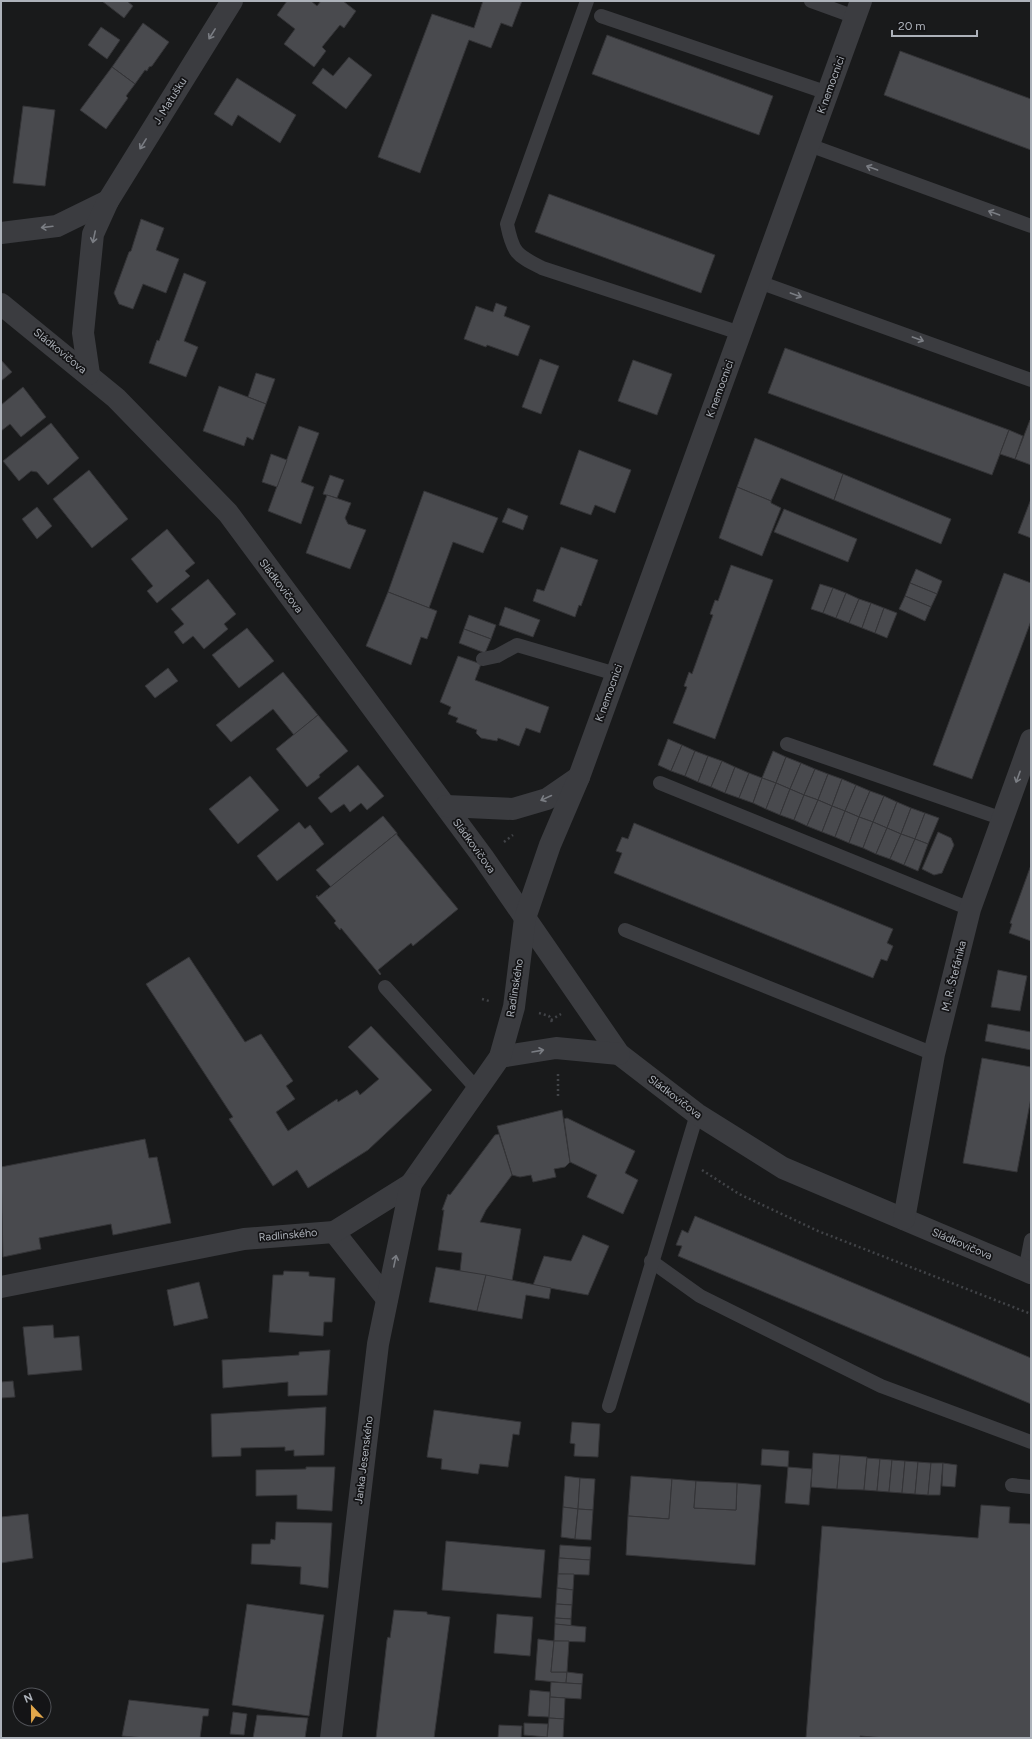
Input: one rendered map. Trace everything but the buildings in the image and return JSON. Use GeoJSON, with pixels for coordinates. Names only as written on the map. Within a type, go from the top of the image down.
{"type":"FeatureCollection","features":[{"type":"Feature","properties":{"kind":"street","name":"J. Matušku"},"geometry":{"type":"LineString","coordinates":[[89,374],[83,333],[93,234],[108,201],[232,1]]}},
{"type":"Feature","properties":{"kind":"street","name":"K nemocnici"},"geometry":{"type":"LineString","coordinates":[[525,918],[550,845],[579,777],[858,9]]}},
{"type":"Feature","properties":{"kind":"street"},"geometry":{"type":"LineString","coordinates":[[1,233],[57,226],[108,201]]}},
{"type":"Feature","properties":{"kind":"street","name":"Sládkovičova"},"geometry":{"type":"LineString","coordinates":[[1,304],[89,374],[116,398],[228,513],[446,806],[619,1054],[697,1114],[783,1168],[1028,1272]]}},
{"type":"Feature","properties":{"kind":"street","name":"M. R. Štefánika"},"geometry":{"type":"LineString","coordinates":[[904,1219],[934,1054],[970,910],[1031,740]]}},
{"type":"Feature","properties":{"kind":"street"},"geometry":{"type":"LineString","coordinates":[[446,806],[513,809],[547,799],[579,777]]}},
{"type":"Feature","properties":{"kind":"street","name":"Radlinského"},"geometry":{"type":"LineString","coordinates":[[1,1287],[244,1239],[334,1232],[411,1184],[500,1057],[514,1006],[525,918]]}},
{"type":"Feature","properties":{"kind":"street"},"geometry":{"type":"LineString","coordinates":[[500,1057],[556,1048],[619,1054]]}},
{"type":"Feature","properties":{"kind":"street","name":"Janka Jesenského"},"geometry":{"type":"LineString","coordinates":[[331,1738],[378,1344],[411,1184]]}},
{"type":"Feature","properties":{"kind":"street"},"geometry":{"type":"LineString","coordinates":[[334,1232],[387,1300]]}},
{"type":"Feature","properties":{"kind":"lane"},"geometry":{"type":"LineString","coordinates":[[587,1],[507,224],[511,241],[520,257],[542,268],[740,333]]}},
{"type":"Feature","properties":{"kind":"lane"},"geometry":{"type":"LineString","coordinates":[[811,1],[858,9]]}},
{"type":"Feature","properties":{"kind":"lane"},"geometry":{"type":"LineString","coordinates":[[601,16],[828,93]]}},
{"type":"Feature","properties":{"kind":"lane"},"geometry":{"type":"LineString","coordinates":[[809,145],[1031,226]]}},
{"type":"Feature","properties":{"kind":"lane"},"geometry":{"type":"LineString","coordinates":[[759,282],[1031,380]]}},
{"type":"Feature","properties":{"kind":"lane"},"geometry":{"type":"LineString","coordinates":[[483,659],[497,656],[517,645],[616,674]]}},
{"type":"Feature","properties":{"kind":"lane"},"geometry":{"type":"LineString","coordinates":[[787,744],[1003,820]]}},
{"type":"Feature","properties":{"kind":"lane"},"geometry":{"type":"LineString","coordinates":[[660,783],[970,910]]}},
{"type":"Feature","properties":{"kind":"lane"},"geometry":{"type":"LineString","coordinates":[[625,930],[934,1054]]}},
{"type":"Feature","properties":{"kind":"lane"},"geometry":{"type":"LineString","coordinates":[[386,987],[477,1089]]}},
{"type":"Feature","properties":{"kind":"lane"},"geometry":{"type":"LineString","coordinates":[[609,1406],[651,1261],[697,1114]]}},
{"type":"Feature","properties":{"kind":"lane"},"geometry":{"type":"LineString","coordinates":[[1028,1272],[1031,1240]]}},
{"type":"Feature","properties":{"kind":"lane"},"geometry":{"type":"LineString","coordinates":[[651,1261],[700,1296],[881,1386],[1031,1442]]}},
{"type":"Feature","properties":{"kind":"lane"},"geometry":{"type":"LineString","coordinates":[[1012,1485],[1031,1487]]}},
{"type":"Feature","properties":{"kind":"path"},"geometry":{"type":"LineString","coordinates":[[504,842],[516,833]]}},
{"type":"Feature","properties":{"kind":"path"},"geometry":{"type":"LineString","coordinates":[[551,1020],[565,1012]]}},
{"type":"Feature","properties":{"kind":"path"},"geometry":{"type":"LineString","coordinates":[[558,1070],[558,1097]]}},
{"type":"Feature","properties":{"kind":"path"},"geometry":{"type":"LineString","coordinates":[[683,1158],[739,1194],[818,1231],[1031,1314]]}}]}
